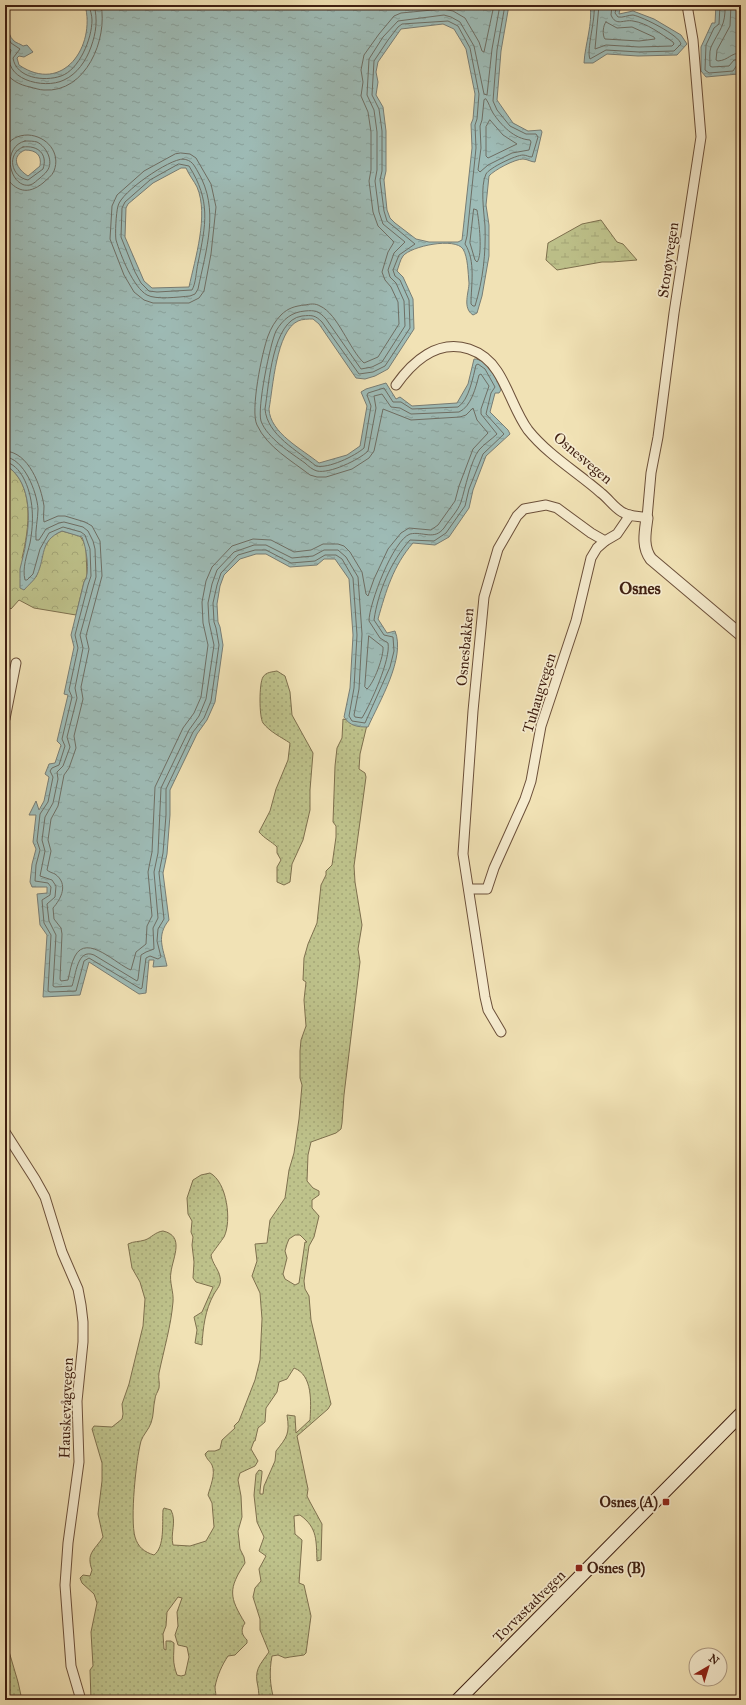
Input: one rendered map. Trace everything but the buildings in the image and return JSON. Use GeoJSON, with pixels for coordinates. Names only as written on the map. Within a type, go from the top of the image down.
{"type":"FeatureCollection","features":[{"type":"Feature","properties":{"kind":"main road","name":"Torvastadvegen"},"geometry":{"type":"LineString","coordinates":[[458,1700],[741,1414]]}},
{"type":"Feature","properties":{"kind":"street","name":"Storøyvegen"},"geometry":{"type":"LineString","coordinates":[[647,518],[651,473],[658,437],[674,313],[701,137],[693,40],[687,5]]}},
{"type":"Feature","properties":{"kind":"street","name":"Osnesvegen"},"geometry":{"type":"LineString","coordinates":[[396,385],[413,365],[428,353],[437,349],[457,346],[479,352],[485,356],[497,370],[524,423],[538,441],[565,466],[602,494],[619,510],[630,515],[647,518]]}},
{"type":"Feature","properties":{"kind":"street","name":"Osnesbakken"},"geometry":{"type":"LineString","coordinates":[[501,1032],[488,1010],[485,997],[463,854],[473,711],[484,597],[498,549],[516,516],[524,509],[546,505],[557,508],[586,530],[605,541]]}},
{"type":"Feature","properties":{"kind":"street","name":"Tuhaugvegen"},"geometry":{"type":"LineString","coordinates":[[469,889],[487,889],[494,868],[525,800],[531,781],[541,726],[576,621],[591,558],[597,548],[617,534],[630,515]]}},
{"type":"Feature","properties":{"kind":"street"},"geometry":{"type":"LineString","coordinates":[[647,518],[645,546],[651,559],[741,635]]}},
{"type":"Feature","properties":{"kind":"street"},"geometry":{"type":"LineString","coordinates":[[5,719],[16,663]]}},
{"type":"Feature","properties":{"kind":"street","name":"Hauskevågvegen"},"geometry":{"type":"LineString","coordinates":[[5,1132],[36,1179],[44,1197],[62,1252],[78,1289],[84,1322],[77,1401],[79,1462],[68,1543],[65,1585],[71,1666],[81,1700]]}},
{"type":"Feature","properties":{"kind":"green space"},"geometry":{"type":"Polygon","coordinates":[[[601,220],[617,242],[623,244],[637,260],[602,262],[557,270],[546,260],[548,243],[582,224],[601,220]]]}},
{"type":"Feature","properties":{"kind":"green space"},"geometry":{"type":"Polygon","coordinates":[[[5,465],[15,473],[22,483],[26,495],[28,521],[25,547],[22,558],[36,577],[43,550],[51,536],[62,531],[80,536],[85,544],[87,576],[84,582],[76,615],[34,608],[19,600],[11,609],[5,604],[5,465]]]}},
{"type":"Feature","properties":{"kind":"green space"},"geometry":{"type":"Polygon","coordinates":[[[277,671],[285,676],[290,692],[292,715],[313,753],[310,810],[303,840],[292,864],[290,882],[284,885],[277,882],[277,867],[281,860],[277,853],[277,847],[259,832],[270,811],[276,789],[288,760],[290,743],[269,729],[262,720],[260,700],[262,680],[263,677],[269,672],[277,671]]]}},
{"type":"Feature","properties":{"kind":"green space"},"geometry":{"type":"Polygon","coordinates":[[[343,719],[367,725],[360,754],[359,769],[365,773],[366,777],[354,866],[362,925],[358,949],[360,962],[342,1123],[341,1129],[336,1133],[311,1142],[308,1155],[307,1181],[313,1188],[319,1191],[319,1195],[312,1200],[312,1208],[319,1216],[314,1237],[309,1246],[304,1281],[305,1289],[309,1296],[311,1320],[331,1404],[328,1409],[297,1436],[308,1489],[307,1496],[322,1524],[321,1560],[317,1561],[316,1541],[313,1530],[306,1520],[300,1515],[294,1516],[295,1534],[302,1540],[299,1583],[304,1585],[311,1616],[306,1653],[304,1655],[285,1658],[278,1655],[272,1656],[270,1678],[274,1700],[261,1700],[257,1681],[257,1672],[258,1668],[269,1652],[260,1630],[260,1619],[253,1597],[255,1588],[261,1581],[259,1569],[266,1556],[259,1551],[264,1537],[257,1522],[254,1495],[256,1474],[259,1470],[262,1471],[260,1494],[263,1494],[264,1486],[275,1461],[276,1451],[287,1435],[287,1415],[295,1416],[296,1433],[310,1420],[311,1406],[308,1383],[305,1377],[294,1368],[287,1379],[279,1382],[277,1392],[266,1408],[265,1422],[258,1428],[255,1441],[251,1449],[258,1461],[255,1466],[240,1473],[238,1480],[241,1496],[242,1517],[238,1531],[240,1549],[245,1563],[239,1572],[233,1587],[233,1599],[245,1623],[242,1628],[242,1632],[247,1640],[247,1643],[235,1655],[228,1656],[224,1663],[218,1675],[215,1687],[215,1700],[91,1700],[90,1670],[93,1666],[91,1632],[97,1603],[94,1594],[82,1583],[80,1578],[83,1575],[90,1576],[92,1570],[90,1556],[103,1537],[98,1514],[102,1481],[102,1463],[92,1429],[94,1426],[112,1427],[122,1419],[122,1404],[129,1384],[143,1326],[145,1299],[140,1282],[132,1268],[128,1244],[145,1240],[163,1231],[174,1237],[176,1242],[171,1276],[173,1298],[171,1320],[159,1373],[159,1388],[155,1398],[152,1420],[141,1441],[134,1489],[133,1517],[135,1537],[142,1549],[154,1555],[160,1546],[164,1508],[171,1510],[173,1514],[173,1545],[190,1546],[206,1541],[214,1527],[212,1503],[208,1495],[213,1469],[205,1454],[208,1451],[220,1449],[222,1440],[235,1428],[234,1426],[239,1421],[255,1380],[260,1360],[262,1319],[260,1293],[252,1276],[257,1261],[255,1244],[267,1243],[270,1220],[285,1198],[289,1170],[294,1153],[302,1085],[300,1078],[301,1040],[306,1026],[304,1000],[306,982],[303,980],[304,958],[317,923],[321,885],[326,875],[326,871],[332,865],[336,837],[336,826],[333,822],[335,766],[337,748],[342,738],[343,719]],[[295,1235],[289,1239],[287,1244],[285,1251],[287,1258],[283,1274],[285,1279],[295,1285],[299,1283],[305,1242],[307,1242],[300,1235],[295,1235]],[[178,1597],[167,1612],[166,1626],[163,1634],[164,1649],[166,1650],[166,1641],[171,1641],[174,1643],[174,1666],[177,1675],[181,1676],[185,1675],[189,1657],[187,1647],[178,1645],[175,1635],[178,1626],[177,1612],[182,1598],[178,1597]]]}},
{"type":"Feature","properties":{"kind":"green space"},"geometry":{"type":"Polygon","coordinates":[[[210,1173],[216,1178],[224,1193],[228,1212],[228,1222],[224,1237],[211,1255],[219,1274],[220,1282],[211,1300],[207,1313],[202,1345],[195,1343],[197,1330],[194,1317],[202,1312],[213,1287],[196,1282],[193,1278],[194,1262],[192,1245],[193,1237],[191,1232],[192,1221],[188,1214],[187,1198],[193,1180],[201,1175],[210,1173]]]}},
{"type":"Feature","properties":{"kind":"green space"},"geometry":{"type":"Polygon","coordinates":[[[5,1646],[8,1648],[22,1700],[5,1700],[5,1646]]]}},
{"type":"Feature","properties":{"kind":"water"},"geometry":{"type":"Polygon","coordinates":[[[5,5],[10,5],[8,14],[8,29],[11,38],[23,46],[27,45],[33,52],[24,57],[19,56],[17,58],[19,65],[35,73],[49,74],[62,70],[73,62],[81,50],[86,36],[87,21],[85,5],[509,5],[501,51],[497,100],[513,123],[528,131],[541,130],[542,132],[535,162],[519,159],[500,168],[489,176],[486,205],[489,225],[489,256],[482,296],[477,313],[473,315],[467,304],[469,283],[466,256],[463,249],[458,245],[443,243],[423,246],[408,252],[400,261],[397,271],[403,277],[413,299],[414,329],[388,369],[375,376],[365,379],[356,378],[319,324],[313,319],[300,320],[291,327],[280,348],[269,409],[275,426],[281,433],[319,463],[347,455],[360,446],[367,406],[361,392],[386,383],[396,399],[400,397],[412,406],[457,403],[468,384],[474,359],[483,362],[491,370],[497,380],[501,390],[499,393],[495,393],[490,412],[508,430],[510,434],[486,456],[473,490],[469,508],[449,537],[435,545],[413,543],[395,570],[387,589],[378,619],[387,633],[395,631],[397,654],[390,680],[368,727],[354,725],[344,717],[350,688],[353,635],[349,579],[335,559],[324,559],[317,565],[290,567],[266,554],[256,554],[240,559],[224,575],[220,586],[217,604],[218,622],[223,645],[215,702],[207,720],[197,734],[170,790],[167,854],[163,873],[169,920],[163,931],[162,948],[167,966],[153,967],[154,960],[149,960],[146,993],[139,994],[89,962],[80,995],[43,997],[47,935],[40,925],[37,894],[47,893],[47,887],[32,887],[30,882],[32,864],[36,849],[33,842],[36,815],[29,815],[36,801],[39,810],[44,801],[49,777],[45,774],[49,764],[55,763],[61,745],[57,741],[68,695],[64,694],[74,647],[71,635],[86,578],[87,560],[82,537],[62,531],[50,539],[46,544],[37,575],[24,590],[20,588],[20,569],[28,531],[27,499],[20,479],[5,465],[5,5]],[[443,24],[401,29],[378,62],[376,72],[378,82],[376,95],[383,107],[386,131],[386,171],[384,180],[387,210],[390,218],[416,239],[429,242],[458,242],[462,240],[472,148],[471,124],[473,119],[475,94],[466,49],[454,29],[443,24]],[[25,150],[20,153],[16,159],[18,167],[28,176],[40,166],[39,156],[32,151],[25,150]],[[181,168],[153,183],[128,204],[126,208],[125,237],[144,281],[152,288],[189,287],[200,237],[202,210],[197,187],[186,168],[181,168]]]}},
{"type":"Feature","properties":{"kind":"water"},"geometry":{"type":"Polygon","coordinates":[[[590,5],[621,5],[619,14],[633,11],[654,19],[681,35],[687,44],[677,55],[638,56],[607,54],[593,63],[584,63],[590,27],[590,5]]]}},
{"type":"Feature","properties":{"kind":"water"},"geometry":{"type":"Polygon","coordinates":[[[716,5],[741,5],[741,55],[738,74],[706,77],[701,71],[701,47],[712,23],[715,23],[716,5]]]}},
{"type":"Feature","properties":{"kind":"place","name":"Osnes (A)"},"geometry":{"type":"Point","coordinates":[666,1502]}},
{"type":"Feature","properties":{"kind":"place","name":"Osnes (B)"},"geometry":{"type":"Point","coordinates":[579,1568]}},
{"type":"Feature","properties":{"kind":"district","name":"Osnes"},"geometry":{"type":"Point","coordinates":[640,588]}}]}
